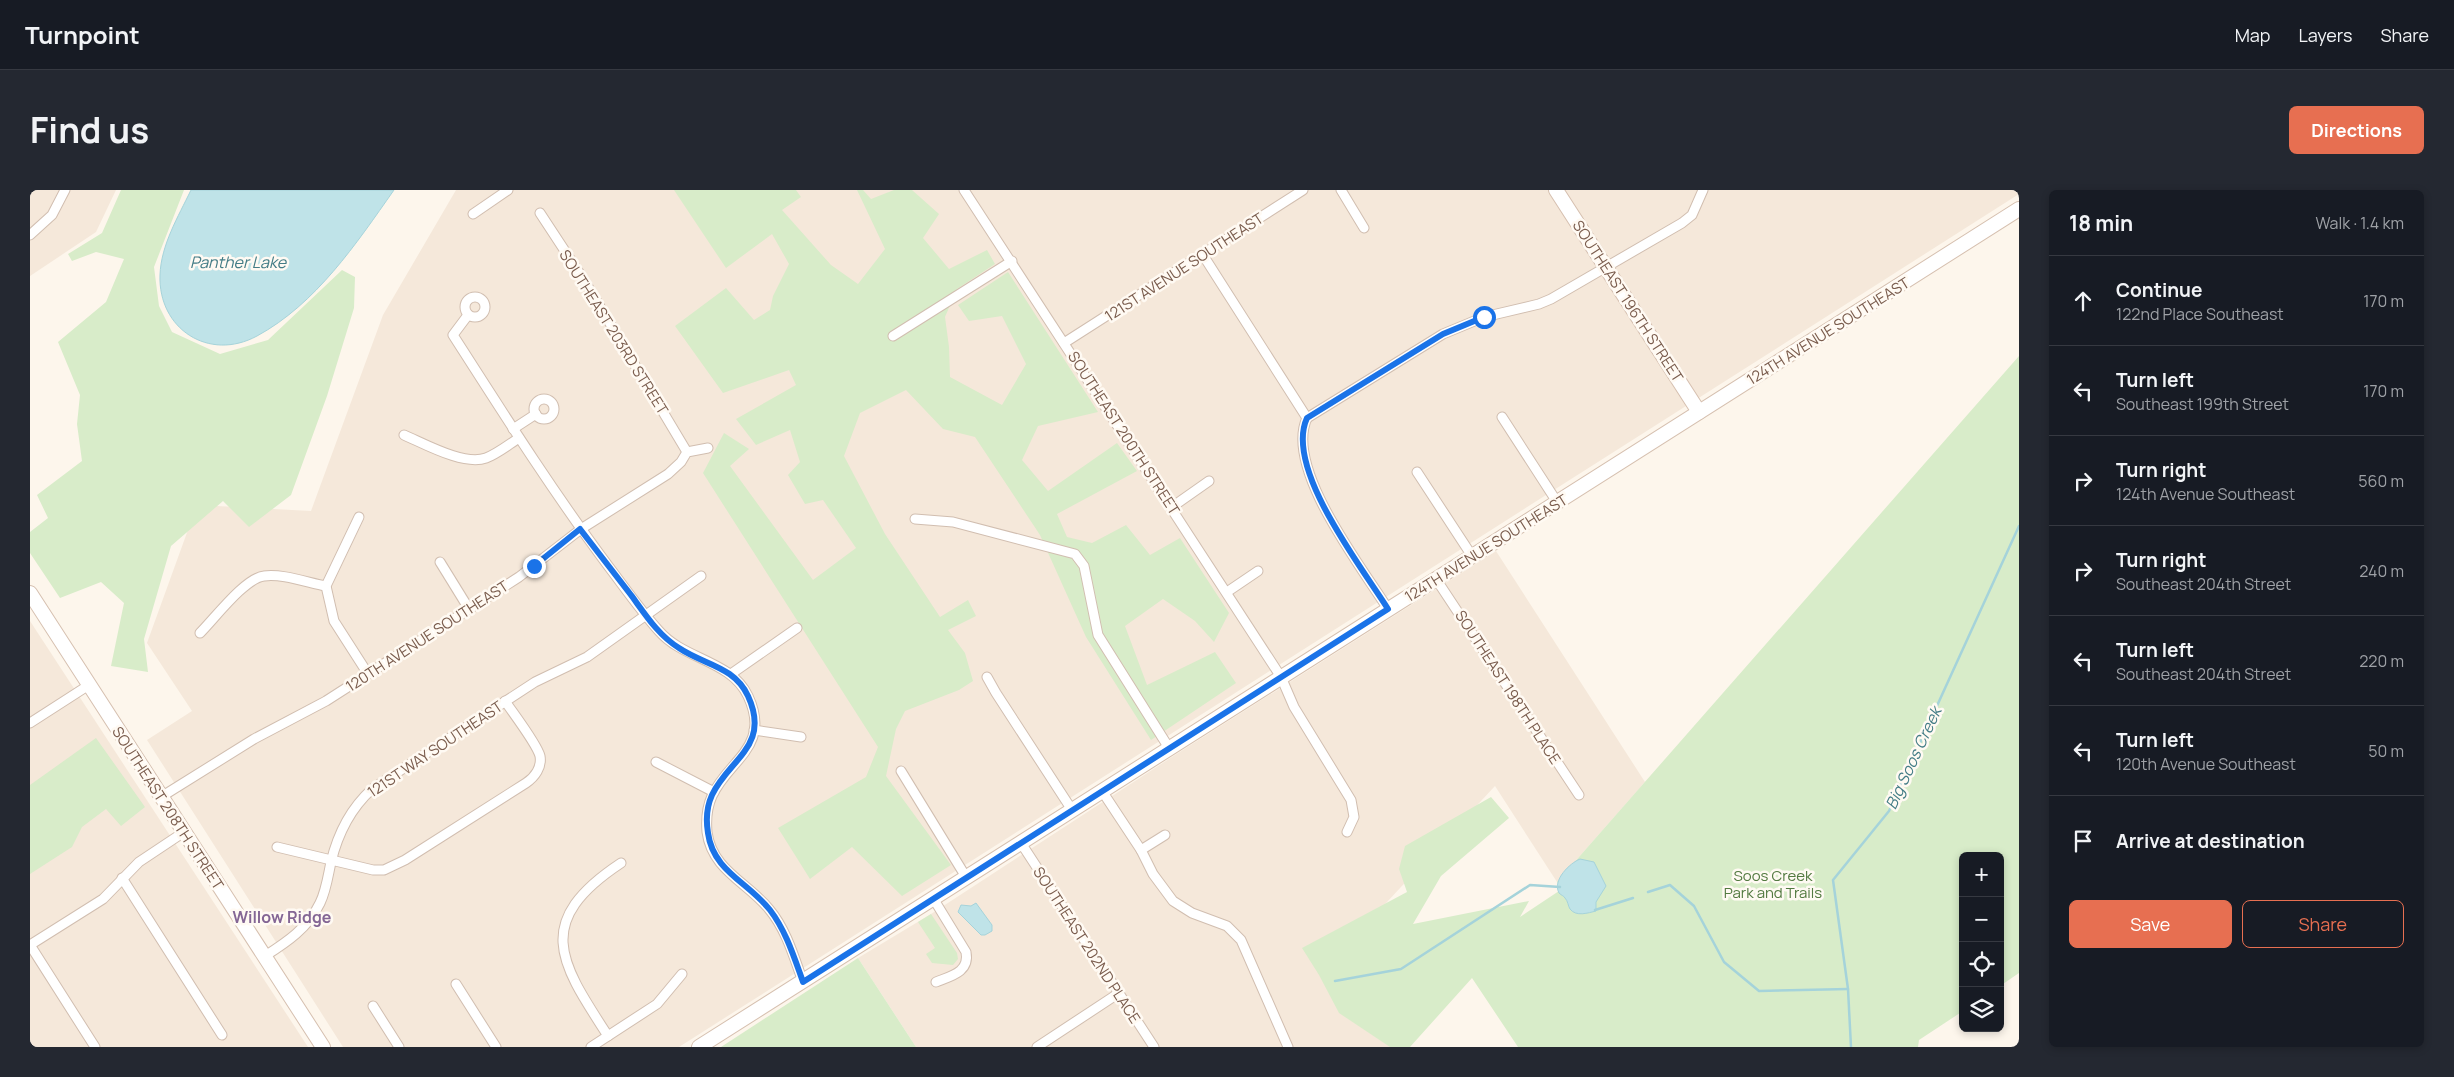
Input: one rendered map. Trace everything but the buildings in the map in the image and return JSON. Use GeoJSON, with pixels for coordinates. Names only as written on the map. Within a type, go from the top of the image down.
{"type":"FeatureCollection","features":[{"type":"Feature","properties":{"kind":"street"},"geometry":{"type":"LineString","coordinates":[[30,235],[52,216],[65,190]]}},
{"type":"Feature","properties":{"kind":"street"},"geometry":{"type":"LineString","coordinates":[[473,214],[508,190]]}},
{"type":"Feature","properties":{"kind":"street","name":"SOUTHEAST 200TH STREET"},"geometry":{"type":"LineString","coordinates":[[964,190],[1282,677],[1294,707],[1351,800],[1354,817],[1347,832]]}},
{"type":"Feature","properties":{"kind":"street","name":"121ST AVENUE SOUTHEAST"},"geometry":{"type":"LineString","coordinates":[[1064,343],[1303,190]]}},
{"type":"Feature","properties":{"kind":"street"},"geometry":{"type":"LineString","coordinates":[[1341,190],[1364,228]]}},
{"type":"Feature","properties":{"kind":"street","name":"SOUTHEAST 196TH STREET"},"geometry":{"type":"LineString","coordinates":[[1556,190],[1699,412]]}},
{"type":"Feature","properties":{"kind":"street"},"geometry":{"type":"LineString","coordinates":[[1388,609],[1331,518],[1312,482],[1303,447],[1304,426],[1307,418],[1443,334],[1484,317],[1539,304],[1607,268],[1692,215],[1703,190]]}},
{"type":"Feature","properties":{"kind":"street","name":"124TH AVENUE SOUTHEAST"},"geometry":{"type":"LineString","coordinates":[[699,1047],[2019,209]]}},
{"type":"Feature","properties":{"kind":"street","name":"SOUTHEAST 203RD STREET"},"geometry":{"type":"LineString","coordinates":[[540,213],[584,280],[618,341],[683,442],[687,452]]}},
{"type":"Feature","properties":{"kind":"street"},"geometry":{"type":"LineString","coordinates":[[1203,255],[1307,418]]}},
{"type":"Feature","properties":{"kind":"street"},"geometry":{"type":"LineString","coordinates":[[893,336],[1012,261]]}},
{"type":"Feature","properties":{"kind":"street"},"geometry":{"type":"LineString","coordinates":[[468,315],[453,335],[580,529],[665,638],[680,649],[731,674],[744,687],[751,704],[754,730],[743,757],[714,792],[708,809],[707,821],[710,844],[713,854],[728,873],[758,896],[769,909],[781,927],[803,982]]}},
{"type":"Feature","properties":{"kind":"street"},"geometry":{"type":"LineString","coordinates":[[513,429],[536,414]]}},
{"type":"Feature","properties":{"kind":"street"},"geometry":{"type":"LineString","coordinates":[[1502,417],[1557,502]]}},
{"type":"Feature","properties":{"kind":"street"},"geometry":{"type":"LineString","coordinates":[[404,435],[460,458],[477,460],[493,454],[519,438]]}},
{"type":"Feature","properties":{"kind":"street"},"geometry":{"type":"LineString","coordinates":[[687,452],[708,448]]}},
{"type":"Feature","properties":{"kind":"street","name":"120TH AVENUE SOUTHEAST"},"geometry":{"type":"LineString","coordinates":[[161,797],[254,739],[309,710],[368,674],[519,577],[580,529],[668,474],[681,462],[687,452]]}},
{"type":"Feature","properties":{"kind":"street"},"geometry":{"type":"LineString","coordinates":[[1417,472],[1472,556]]}},
{"type":"Feature","properties":{"kind":"street"},"geometry":{"type":"LineString","coordinates":[[1172,507],[1209,481]]}},
{"type":"Feature","properties":{"kind":"street"},"geometry":{"type":"LineString","coordinates":[[359,517],[326,586],[334,621],[368,674]]}},
{"type":"Feature","properties":{"kind":"street"},"geometry":{"type":"LineString","coordinates":[[915,519],[953,522],[1075,554],[1084,566],[1098,635],[1169,748]]}},
{"type":"Feature","properties":{"kind":"street"},"geometry":{"type":"LineString","coordinates":[[440,562],[469,609]]}},
{"type":"Feature","properties":{"kind":"street"},"geometry":{"type":"LineString","coordinates":[[1227,592],[1258,571]]}},
{"type":"Feature","properties":{"kind":"street"},"geometry":{"type":"LineString","coordinates":[[200,632],[245,586],[258,577],[270,575],[326,586]]}},
{"type":"Feature","properties":{"kind":"street","name":"121ST WAY SOUTHEAST"},"geometry":{"type":"LineString","coordinates":[[265,956],[298,933],[309,920],[322,898],[344,824],[359,802],[372,789],[505,701],[546,676],[587,657],[701,576]]}},
{"type":"Feature","properties":{"kind":"street","name":"SOUTHEAST 198TH PLACE"},"geometry":{"type":"LineString","coordinates":[[1436,579],[1579,795]]}},
{"type":"Feature","properties":{"kind":"street","name":"SOUTHEAST 208TH STREET"},"geometry":{"type":"LineString","coordinates":[[30,593],[323,1047]]}},
{"type":"Feature","properties":{"kind":"street"},"geometry":{"type":"LineString","coordinates":[[731,674],[797,628]]}},
{"type":"Feature","properties":{"kind":"street"},"geometry":{"type":"LineString","coordinates":[[987,677],[1072,810]]}},
{"type":"Feature","properties":{"kind":"street"},"geometry":{"type":"LineString","coordinates":[[30,723],[90,685]]}},
{"type":"Feature","properties":{"kind":"street"},"geometry":{"type":"LineString","coordinates":[[277,847],[379,870],[390,868],[405,860],[531,779],[537,771],[540,756],[505,701]]}},
{"type":"Feature","properties":{"kind":"street"},"geometry":{"type":"LineString","coordinates":[[754,730],[801,737]]}},
{"type":"Feature","properties":{"kind":"street"},"geometry":{"type":"LineString","coordinates":[[656,762],[714,792]]}},
{"type":"Feature","properties":{"kind":"street"},"geometry":{"type":"LineString","coordinates":[[900,771],[966,877]]}},
{"type":"Feature","properties":{"kind":"street"},"geometry":{"type":"LineString","coordinates":[[1102,791],[1141,850],[1153,874],[1173,901],[1192,913],[1227,926],[1241,940],[1288,1047]]}},
{"type":"Feature","properties":{"kind":"street"},"geometry":{"type":"LineString","coordinates":[[95,1047],[30,945],[103,899],[139,862],[184,832]]}},
{"type":"Feature","properties":{"kind":"street"},"geometry":{"type":"LineString","coordinates":[[1141,850],[1165,835]]}},
{"type":"Feature","properties":{"kind":"street","name":"SOUTHEAST 202ND PLACE"},"geometry":{"type":"LineString","coordinates":[[1021,843],[1154,1047]]}},
{"type":"Feature","properties":{"kind":"street"},"geometry":{"type":"LineString","coordinates":[[608,1036],[571,976],[563,947],[564,932],[568,918],[581,894],[621,863]]}},
{"type":"Feature","properties":{"kind":"street"},"geometry":{"type":"LineString","coordinates":[[122,878],[222,1036]]}},
{"type":"Feature","properties":{"kind":"street"},"geometry":{"type":"LineString","coordinates":[[933,898],[966,952],[968,959],[966,966],[956,974],[936,982]]}},
{"type":"Feature","properties":{"kind":"street"},"geometry":{"type":"LineString","coordinates":[[591,1047],[657,1004],[682,974]]}},
{"type":"Feature","properties":{"kind":"street"},"geometry":{"type":"LineString","coordinates":[[456,984],[496,1047]]}},
{"type":"Feature","properties":{"kind":"street"},"geometry":{"type":"LineString","coordinates":[[1037,1047],[1119,993]]}},
{"type":"Feature","properties":{"kind":"street"},"geometry":{"type":"LineString","coordinates":[[373,1006],[399,1047]]}},
{"type":"Feature","properties":{"kind":"shaded area"},"geometry":{"type":"Polygon","coordinates":[[[30,190],[116,190],[96,232],[30,276],[30,190]]]}},
{"type":"Feature","properties":{"kind":"shaded area"},"geometry":{"type":"Polygon","coordinates":[[[456,190],[2019,190],[2019,194],[679,1047],[343,1047],[147,740],[192,711],[147,643],[197,505],[311,511],[383,315],[456,190]]]}},
{"type":"Feature","properties":{"kind":"shaded area"},"geometry":{"type":"Polygon","coordinates":[[[1496,551],[1645,782],[1557,882],[1495,786],[1320,974],[1394,1047],[916,1047],[858,958],[931,914],[1175,755],[1496,551]]]}},
{"type":"Feature","properties":{"kind":"shaded area"},"geometry":{"type":"Polygon","coordinates":[[[30,621],[308,1047],[30,1047],[30,621]]]}},
{"type":"Feature","properties":{"kind":"green space"},"geometry":{"type":"Polygon","coordinates":[[[121,190],[184,190],[154,267],[159,306],[172,332],[220,354],[268,340],[342,270],[355,277],[354,308],[327,396],[291,495],[249,527],[223,501],[171,546],[144,639],[148,672],[111,666],[124,603],[101,582],[60,598],[30,553],[30,532],[48,518],[37,495],[82,461],[77,424],[80,395],[58,342],[106,302],[124,259],[96,252],[72,261],[68,254],[102,233],[121,190]]]}},
{"type":"Feature","properties":{"kind":"green space"},"geometry":{"type":"Polygon","coordinates":[[[674,190],[796,190],[801,197],[782,210],[831,265],[858,284],[885,249],[857,190],[863,190],[871,199],[894,190],[912,190],[939,214],[923,238],[949,269],[987,250],[995,264],[957,289],[945,317],[950,377],[1002,405],[1026,364],[1002,316],[969,321],[958,305],[1008,272],[1098,412],[1038,426],[1022,460],[1048,491],[1117,443],[1137,471],[1057,514],[1067,537],[1092,543],[1126,525],[1150,555],[1180,538],[1229,613],[1214,642],[1195,621],[1163,599],[1125,626],[1147,685],[1215,652],[1236,683],[1151,740],[1086,637],[1040,535],[975,437],[943,429],[906,390],[860,413],[844,456],[885,534],[940,617],[968,600],[976,616],[948,630],[965,653],[973,681],[959,690],[905,711],[896,729],[886,776],[951,865],[902,896],[852,847],[810,879],[778,828],[866,777],[878,747],[703,473],[724,433],[749,449],[730,466],[813,580],[856,548],[823,500],[805,504],[788,475],[800,462],[790,430],[756,445],[736,419],[796,385],[789,370],[723,393],[675,326],[726,288],[754,320],[770,310],[773,296],[789,264],[772,234],[726,268],[674,190]]]}},
{"type":"Feature","properties":{"kind":"green space","name":"Soos Creek Park and Trails"},"geometry":{"type":"Polygon","coordinates":[[[2019,356],[2019,973],[2004,983],[2004,852],[1959,852],[1959,1014],[1919,1040],[1918,1047],[1518,1047],[1472,978],[1410,1047],[1390,1047],[1339,1013],[1302,948],[1407,892],[1399,869],[1405,846],[1491,797],[1509,818],[1441,876],[1413,924],[1529,901],[1520,917],[1562,889],[1557,882],[2019,356]]]}},
{"type":"Feature","properties":{"kind":"green space"},"geometry":{"type":"Polygon","coordinates":[[[96,738],[145,807],[121,826],[106,809],[82,827],[72,847],[30,874],[30,785],[96,738]]]}},
{"type":"Feature","properties":{"kind":"green space"},"geometry":{"type":"Polygon","coordinates":[[[931,914],[957,953],[958,959],[953,965],[932,963],[926,954],[935,948],[918,922],[931,914]]]}},
{"type":"Feature","properties":{"kind":"green space"},"geometry":{"type":"Polygon","coordinates":[[[858,958],[916,1047],[721,1047],[858,958]]]}},
{"type":"Feature","properties":{"kind":"water","name":"Panther Lake"},"geometry":{"type":"Polygon","coordinates":[[[191,190],[394,190],[350,251],[316,290],[298,307],[278,323],[257,336],[239,343],[221,345],[205,342],[190,336],[177,325],[168,311],[162,294],[160,275],[163,253],[171,231],[191,190]]]}},
{"type":"Feature","properties":{"kind":"water"},"geometry":{"type":"Polygon","coordinates":[[[1580,859],[1594,862],[1606,886],[1596,902],[1596,911],[1582,914],[1575,913],[1570,909],[1566,899],[1559,893],[1557,888],[1563,873],[1580,859]]]}},
{"type":"Feature","properties":{"kind":"water"},"geometry":{"type":"Polygon","coordinates":[[[976,903],[992,925],[992,931],[985,935],[981,935],[958,912],[961,905],[971,906],[976,903]]]}},
{"type":"Feature","properties":{"kind":"waterway","name":"Big Soos Creek"},"geometry":{"type":"LineString","coordinates":[[1851,1047],[1848,989],[1833,880],[1889,811],[2019,526]]}},
{"type":"Feature","properties":{"kind":"waterway"},"geometry":{"type":"LineString","coordinates":[[1335,981],[1401,969],[1530,885],[1560,887]]}},
{"type":"Feature","properties":{"kind":"waterway"},"geometry":{"type":"LineString","coordinates":[[1648,892],[1670,885],[1694,906],[1724,962],[1759,991],[1848,989]]}},
{"type":"Feature","properties":{"kind":"waterway"},"geometry":{"type":"LineString","coordinates":[[1595,910],[1633,898]]}},
{"type":"Feature","properties":{"kind":"district","name":"Willow Ridge"},"geometry":{"type":"Point","coordinates":[282,917]}},
{"type":"Feature","properties":{"kind":"route"},"geometry":{"type":"LineString","coordinates":[[534,566],[555,547],[580,529],[665,638],[690,655],[725,670],[738,679],[744,687],[753,712],[754,730],[743,757],[719,784],[711,797],[708,809],[707,831],[713,854],[720,864],[728,873],[758,896],[781,927],[803,982],[1388,609],[1317,494],[1307,467],[1303,447],[1302,435],[1304,426],[1307,418],[1443,334],[1484,317]]}}]}
